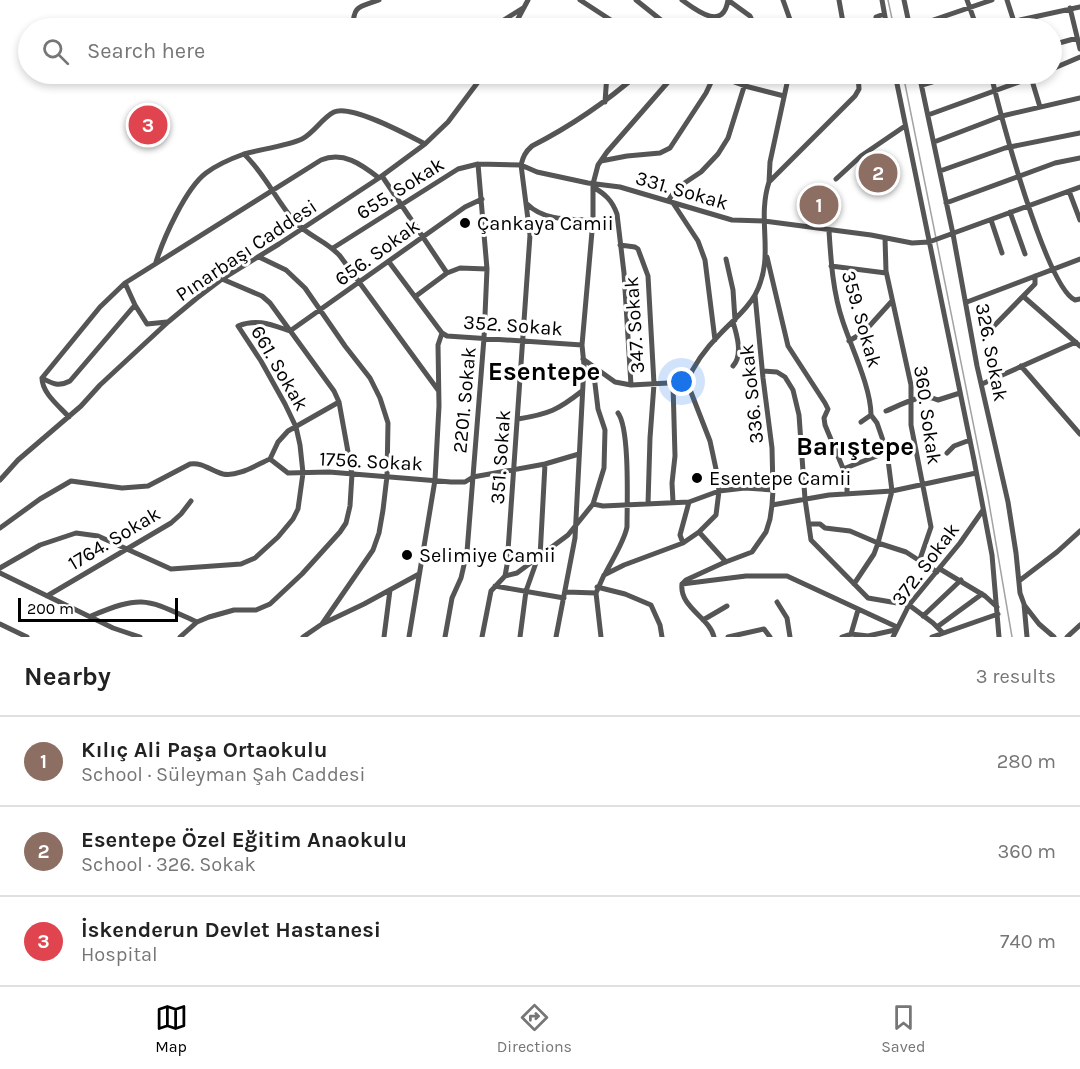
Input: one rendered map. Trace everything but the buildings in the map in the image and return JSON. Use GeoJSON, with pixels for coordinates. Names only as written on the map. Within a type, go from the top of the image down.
{"type":"FeatureCollection","features":[{"type":"Feature","properties":{"kind":"street"},"geometry":{"type":"LineString","coordinates":[[354,18],[357,7],[379,0]]}},
{"type":"Feature","properties":{"kind":"street"},"geometry":{"type":"LineString","coordinates":[[518,18],[528,0]]}},
{"type":"Feature","properties":{"kind":"street"},"geometry":{"type":"LineString","coordinates":[[580,0],[607,18]]}},
{"type":"Feature","properties":{"kind":"street"},"geometry":{"type":"LineString","coordinates":[[636,0],[658,18]]}},
{"type":"Feature","properties":{"kind":"street"},"geometry":{"type":"LineString","coordinates":[[682,0],[704,15],[713,18],[722,14],[727,7],[728,0],[751,18]]}},
{"type":"Feature","properties":{"kind":"street"},"geometry":{"type":"LineString","coordinates":[[783,0],[789,18]]}},
{"type":"Feature","properties":{"kind":"street"},"geometry":{"type":"LineString","coordinates":[[839,0],[842,18]]}},
{"type":"Feature","properties":{"kind":"street"},"geometry":{"type":"LineString","coordinates":[[882,0],[885,18]]}},
{"type":"Feature","properties":{"kind":"street"},"geometry":{"type":"LineString","coordinates":[[904,0],[908,18]]}},
{"type":"Feature","properties":{"kind":"street"},"geometry":{"type":"LineString","coordinates":[[967,0],[974,18]]}},
{"type":"Feature","properties":{"kind":"street"},"geometry":{"type":"LineString","coordinates":[[940,18],[992,0]]}},
{"type":"Feature","properties":{"kind":"street"},"geometry":{"type":"LineString","coordinates":[[1006,0],[1012,18]]}},
{"type":"Feature","properties":{"kind":"street"},"geometry":{"type":"LineString","coordinates":[[1037,18],[1080,7]]}},
{"type":"Feature","properties":{"kind":"street"},"geometry":{"type":"LineString","coordinates":[[508,18],[524,8]]}},
{"type":"Feature","properties":{"kind":"street"},"geometry":{"type":"LineString","coordinates":[[1070,8],[1080,49]]}},
{"type":"Feature","properties":{"kind":"street"},"geometry":{"type":"LineString","coordinates":[[876,18],[884,14]]}},
{"type":"Feature","properties":{"kind":"street"},"geometry":{"type":"LineString","coordinates":[[1062,42],[1077,38]]}},
{"type":"Feature","properties":{"kind":"street"},"geometry":{"type":"LineString","coordinates":[[1062,65],[1080,57]]}},
{"type":"Feature","properties":{"kind":"street","name":"Pınarbaşı Caddesi"},"geometry":{"type":"LineString","coordinates":[[0,480],[29,450],[81,406],[99,385],[168,322],[222,279],[302,229],[425,144],[448,122],[476,84]]}},
{"type":"Feature","properties":{"kind":"street"},"geometry":{"type":"LineString","coordinates":[[605,102],[606,84]]}},
{"type":"Feature","properties":{"kind":"street"},"geometry":{"type":"LineString","coordinates":[[521,165],[525,152],[532,146],[605,102],[626,84]]}},
{"type":"Feature","properties":{"kind":"street"},"geometry":{"type":"LineString","coordinates":[[556,637],[575,526],[582,345],[593,186],[601,160],[623,131],[666,84]]}},
{"type":"Feature","properties":{"kind":"street"},"geometry":{"type":"LineString","coordinates":[[601,160],[660,153],[670,148],[710,84]]}},
{"type":"Feature","properties":{"kind":"street"},"geometry":{"type":"LineString","coordinates":[[740,84],[784,96]]}},
{"type":"Feature","properties":{"kind":"street"},"geometry":{"type":"LineString","coordinates":[[787,84],[770,162],[769,182],[764,197],[766,256],[785,340],[828,409],[824,418],[825,425],[847,478],[847,494]]}},
{"type":"Feature","properties":{"kind":"street"},"geometry":{"type":"LineString","coordinates":[[769,182],[855,96],[860,84]]}},
{"type":"Feature","properties":{"kind":"street","name":"326. Sokak"},"geometry":{"type":"LineString","coordinates":[[897,84],[992,555],[999,637]]}},
{"type":"Feature","properties":{"kind":"street"},"geometry":{"type":"LineString","coordinates":[[993,84],[1018,177],[1053,270],[1069,297],[1075,300],[1080,299]]}},
{"type":"Feature","properties":{"kind":"street"},"geometry":{"type":"LineString","coordinates":[[928,115],[1010,84]]}},
{"type":"Feature","properties":{"kind":"street"},"geometry":{"type":"LineString","coordinates":[[1034,84],[1040,107]]}},
{"type":"Feature","properties":{"kind":"street","name":"326. Sokak"},"geometry":{"type":"LineString","coordinates":[[922,85],[1008,502],[1027,637]]}},
{"type":"Feature","properties":{"kind":"street"},"geometry":{"type":"LineString","coordinates":[[714,340],[705,260],[698,241],[670,202],[677,188],[701,172],[718,154],[728,138],[745,86]]}},
{"type":"Feature","properties":{"kind":"street"},"geometry":{"type":"LineString","coordinates":[[934,142],[1002,116],[1080,98]]}},
{"type":"Feature","properties":{"kind":"street"},"geometry":{"type":"LineString","coordinates":[[156,262],[160,247],[190,189],[204,174],[220,163],[244,154],[302,139],[335,112],[348,111],[376,121],[425,144]]}},
{"type":"Feature","properties":{"kind":"street"},"geometry":{"type":"LineString","coordinates":[[836,179],[861,156],[905,126]]}},
{"type":"Feature","properties":{"kind":"street"},"geometry":{"type":"LineString","coordinates":[[940,171],[1010,148],[1080,133]]}},
{"type":"Feature","properties":{"kind":"street"},"geometry":{"type":"LineString","coordinates":[[244,154],[256,166],[293,220],[302,229],[333,248],[361,282],[438,390]]}},
{"type":"Feature","properties":{"kind":"street"},"geometry":{"type":"LineString","coordinates":[[69,417],[46,391],[42,378],[100,307],[125,282],[272,189],[331,156],[345,157],[380,177],[447,273]]}},
{"type":"Feature","properties":{"kind":"street"},"geometry":{"type":"LineString","coordinates":[[946,203],[1055,163],[1079,158],[1080,167]]}},
{"type":"Feature","properties":{"kind":"street","name":"655. Sokak"},"geometry":{"type":"LineString","coordinates":[[333,248],[458,169],[478,164],[521,165],[537,172],[593,186]]}},
{"type":"Feature","properties":{"kind":"street","name":"2201. Sokak"},"geometry":{"type":"LineString","coordinates":[[446,637],[452,598],[461,578],[467,552],[484,338],[487,269],[478,164]]}},
{"type":"Feature","properties":{"kind":"street","name":"351. Sokak"},"geometry":{"type":"LineString","coordinates":[[505,576],[515,470],[530,235],[521,165]]}},
{"type":"Feature","properties":{"kind":"street"},"geometry":{"type":"LineString","coordinates":[[593,186],[606,195],[614,205],[617,214],[624,273],[631,385]]}},
{"type":"Feature","properties":{"kind":"street","name":"331. Sokak"},"geometry":{"type":"LineString","coordinates":[[593,186],[620,187],[732,220],[764,221],[912,243],[929,243]]}},
{"type":"Feature","properties":{"kind":"street"},"geometry":{"type":"LineString","coordinates":[[929,243],[1080,187]]}},
{"type":"Feature","properties":{"kind":"street"},"geometry":{"type":"LineString","coordinates":[[1069,191],[1080,220]]}},
{"type":"Feature","properties":{"kind":"street","name":"656. Sokak"},"geometry":{"type":"LineString","coordinates":[[290,331],[471,203],[482,199]]}},
{"type":"Feature","properties":{"kind":"street"},"geometry":{"type":"LineString","coordinates":[[526,203],[536,212],[560,219],[592,220]]}},
{"type":"Feature","properties":{"kind":"street"},"geometry":{"type":"LineString","coordinates":[[1010,212],[1025,254]]}},
{"type":"Feature","properties":{"kind":"street"},"geometry":{"type":"LineString","coordinates":[[991,220],[1002,253]]}},
{"type":"Feature","properties":{"kind":"street","name":"359. Sokak"},"geometry":{"type":"LineString","coordinates":[[829,231],[831,266],[842,319],[870,400],[871,415],[877,423],[887,452],[892,491]]}},
{"type":"Feature","properties":{"kind":"street","name":"360. Sokak"},"geometry":{"type":"LineString","coordinates":[[885,238],[886,273],[911,385],[909,413],[931,527],[920,559]]}},
{"type":"Feature","properties":{"kind":"street","name":"347. Sokak"},"geometry":{"type":"LineString","coordinates":[[620,245],[638,249],[648,276],[650,345],[654,384]]}},
{"type":"Feature","properties":{"kind":"street"},"geometry":{"type":"LineString","coordinates":[[604,575],[683,543],[716,516],[719,491],[710,441],[687,382],[692,370],[714,340],[744,311],[755,294],[766,256]]}},
{"type":"Feature","properties":{"kind":"street"},"geometry":{"type":"LineString","coordinates":[[259,257],[285,270],[304,288],[370,378],[380,398],[388,423],[387,476],[379,533],[373,550],[322,624]]}},
{"type":"Feature","properties":{"kind":"street"},"geometry":{"type":"LineString","coordinates":[[726,259],[733,290],[734,321],[739,350],[737,362],[733,366]]}},
{"type":"Feature","properties":{"kind":"street"},"geometry":{"type":"LineString","coordinates":[[967,302],[1080,259]]}},
{"type":"Feature","properties":{"kind":"street"},"geometry":{"type":"LineString","coordinates":[[389,262],[442,333],[438,345],[435,480],[409,637]]}},
{"type":"Feature","properties":{"kind":"street"},"geometry":{"type":"LineString","coordinates":[[831,266],[886,273]]}},
{"type":"Feature","properties":{"kind":"street"},"geometry":{"type":"LineString","coordinates":[[416,296],[447,273],[460,268],[487,269]]}},
{"type":"Feature","properties":{"kind":"street"},"geometry":{"type":"LineString","coordinates":[[992,328],[1035,285],[1035,276]]}},
{"type":"Feature","properties":{"kind":"street"},"geometry":{"type":"LineString","coordinates":[[180,637],[196,622],[234,610],[256,610],[270,604],[302,574],[340,532],[346,523],[351,497],[352,474],[339,402],[334,391],[270,303],[262,296],[222,279]]}},
{"type":"Feature","properties":{"kind":"street"},"geometry":{"type":"LineString","coordinates":[[125,282],[135,305],[147,324],[168,322]]}},
{"type":"Feature","properties":{"kind":"street","name":"336. Sokak"},"geometry":{"type":"LineString","coordinates":[[682,584],[726,561],[752,552],[766,532],[770,519],[773,490],[772,448],[755,294]]}},
{"type":"Feature","properties":{"kind":"street"},"geometry":{"type":"LineString","coordinates":[[982,384],[1078,344],[1024,297]]}},
{"type":"Feature","properties":{"kind":"street"},"geometry":{"type":"LineString","coordinates":[[849,341],[864,332],[892,301]]}},
{"type":"Feature","properties":{"kind":"street"},"geometry":{"type":"LineString","coordinates":[[42,378],[53,384],[62,385],[70,381],[135,305]]}},
{"type":"Feature","properties":{"kind":"street","name":"661. Sokak"},"geometry":{"type":"LineString","coordinates":[[125,548],[171,569],[241,564],[255,558],[278,537],[293,519],[298,509],[303,473],[296,427],[261,361],[238,326],[247,322],[263,322],[290,331]]}},
{"type":"Feature","properties":{"kind":"street","name":"352. Sokak"},"geometry":{"type":"LineString","coordinates":[[442,333],[447,336],[582,345]]}},
{"type":"Feature","properties":{"kind":"street"},"geometry":{"type":"LineString","coordinates":[[583,359],[615,382],[631,385],[687,382]]}},
{"type":"Feature","properties":{"kind":"street"},"geometry":{"type":"LineString","coordinates":[[1021,366],[1080,434]]}},
{"type":"Feature","properties":{"kind":"street"},"geometry":{"type":"LineString","coordinates":[[483,637],[491,591],[495,586],[505,576],[517,573],[568,535],[592,504],[604,468],[605,430],[598,409],[593,367]]}},
{"type":"Feature","properties":{"kind":"street"},"geometry":{"type":"LineString","coordinates":[[763,371],[777,372],[785,377],[793,390],[799,415],[805,499],[811,540],[868,598],[909,605],[940,630]]}},
{"type":"Feature","properties":{"kind":"street"},"geometry":{"type":"LineString","coordinates":[[648,504],[654,384]]}},
{"type":"Feature","properties":{"kind":"street"},"geometry":{"type":"LineString","coordinates":[[673,384],[675,456],[672,483],[673,502]]}},
{"type":"Feature","properties":{"kind":"street"},"geometry":{"type":"LineString","coordinates":[[518,419],[546,415],[582,390]]}},
{"type":"Feature","properties":{"kind":"street"},"geometry":{"type":"LineString","coordinates":[[886,411],[911,400],[933,398],[938,400],[960,393]]}},
{"type":"Feature","properties":{"kind":"street"},"geometry":{"type":"LineString","coordinates":[[0,528],[40,499],[71,481],[122,488],[148,486],[190,464],[197,463],[224,474],[240,473],[270,459],[278,442],[288,431],[339,402]]}},
{"type":"Feature","properties":{"kind":"street"},"geometry":{"type":"LineString","coordinates":[[601,637],[597,590],[616,550],[625,539],[627,504],[625,442],[622,418],[618,413]]}},
{"type":"Feature","properties":{"kind":"street"},"geometry":{"type":"LineString","coordinates":[[861,422],[871,415]]}},
{"type":"Feature","properties":{"kind":"street"},"geometry":{"type":"LineString","coordinates":[[947,453],[954,446],[970,440]]}},
{"type":"Feature","properties":{"kind":"street"},"geometry":{"type":"LineString","coordinates":[[843,469],[887,452]]}},
{"type":"Feature","properties":{"kind":"street","name":"1756. Sokak"},"geometry":{"type":"LineString","coordinates":[[270,459],[288,473],[329,472],[465,482],[473,477],[545,464],[579,454]]}},
{"type":"Feature","properties":{"kind":"street"},"geometry":{"type":"LineString","coordinates":[[520,637],[526,591],[539,558],[545,464]]}},
{"type":"Feature","properties":{"kind":"street"},"geometry":{"type":"LineString","coordinates":[[772,505],[847,494],[892,491],[976,473]]}},
{"type":"Feature","properties":{"kind":"street"},"geometry":{"type":"LineString","coordinates":[[592,504],[689,502],[719,491],[745,488],[773,490]]}},
{"type":"Feature","properties":{"kind":"street"},"geometry":{"type":"LineString","coordinates":[[854,584],[879,543],[892,491]]}},
{"type":"Feature","properties":{"kind":"street","name":"1764. Sokak"},"geometry":{"type":"LineString","coordinates":[[47,596],[171,523],[191,501]]}},
{"type":"Feature","properties":{"kind":"street"},"geometry":{"type":"LineString","coordinates":[[683,543],[680,535],[689,502]]}},
{"type":"Feature","properties":{"kind":"street","name":"372. Sokak"},"geometry":{"type":"LineString","coordinates":[[893,637],[909,605],[939,571],[983,510]]}},
{"type":"Feature","properties":{"kind":"street"},"geometry":{"type":"LineString","coordinates":[[810,524],[850,531],[906,552],[939,571],[961,580],[982,594],[998,610],[940,630]]}},
{"type":"Feature","properties":{"kind":"street"},"geometry":{"type":"LineString","coordinates":[[1019,581],[1080,531]]}},
{"type":"Feature","properties":{"kind":"street"},"geometry":{"type":"LineString","coordinates":[[699,532],[726,561]]}},
{"type":"Feature","properties":{"kind":"street"},"geometry":{"type":"LineString","coordinates":[[0,568],[40,545],[76,533],[98,536],[125,548]]}},
{"type":"Feature","properties":{"kind":"street"},"geometry":{"type":"LineString","coordinates":[[0,573],[113,628],[140,637]]}},
{"type":"Feature","properties":{"kind":"street"},"geometry":{"type":"LineString","coordinates":[[303,637],[322,624],[419,574]]}},
{"type":"Feature","properties":{"kind":"street"},"geometry":{"type":"LineString","coordinates":[[714,637],[709,624],[703,620],[681,591],[682,584],[746,576],[787,576],[896,629]]}},
{"type":"Feature","properties":{"kind":"street"},"geometry":{"type":"LineString","coordinates":[[923,616],[961,580]]}},
{"type":"Feature","properties":{"kind":"street"},"geometry":{"type":"LineString","coordinates":[[495,586],[565,595],[597,590],[625,594],[651,605],[660,625],[662,637]]}},
{"type":"Feature","properties":{"kind":"street"},"geometry":{"type":"LineString","coordinates":[[384,637],[390,590]]}},
{"type":"Feature","properties":{"kind":"street"},"geometry":{"type":"LineString","coordinates":[[932,637],[982,594]]}},
{"type":"Feature","properties":{"kind":"street"},"geometry":{"type":"LineString","coordinates":[[91,616],[117,605],[142,601],[154,603],[196,622]]}},
{"type":"Feature","properties":{"kind":"street"},"geometry":{"type":"LineString","coordinates":[[777,602],[787,618],[790,637]]}},
{"type":"Feature","properties":{"kind":"street"},"geometry":{"type":"LineString","coordinates":[[1024,604],[1054,637]]}},
{"type":"Feature","properties":{"kind":"street"},"geometry":{"type":"LineString","coordinates":[[703,620],[727,606]]}},
{"type":"Feature","properties":{"kind":"street"},"geometry":{"type":"LineString","coordinates":[[851,634],[858,610]]}},
{"type":"Feature","properties":{"kind":"street"},"geometry":{"type":"LineString","coordinates":[[0,624],[27,637]]}},
{"type":"Feature","properties":{"kind":"street"},"geometry":{"type":"LineString","coordinates":[[1067,637],[1080,625]]}},
{"type":"Feature","properties":{"kind":"street"},"geometry":{"type":"LineString","coordinates":[[728,637],[741,636],[764,629],[770,637]]}},
{"type":"Feature","properties":{"kind":"street"},"geometry":{"type":"LineString","coordinates":[[842,637],[851,634],[868,636],[896,629]]}},
{"type":"Feature","properties":{"kind":"waterway"},"geometry":{"type":"LineString","coordinates":[[888,0],[892,18]]}},
{"type":"Feature","properties":{"kind":"waterway"},"geometry":{"type":"LineString","coordinates":[[905,84],[988,497],[1012,637]]}},
{"type":"Feature","properties":{"kind":"place","name":"İskenderun Devlet Hastanesi"},"geometry":{"type":"Point","coordinates":[148,125]}},
{"type":"Feature","properties":{"kind":"place","name":"Esentepe Özel Eğitim Anaokulu"},"geometry":{"type":"Point","coordinates":[878,173]}},
{"type":"Feature","properties":{"kind":"place","name":"Kılıç Ali Paşa Ortaokulu"},"geometry":{"type":"Point","coordinates":[819,205]}},
{"type":"Feature","properties":{"kind":"place","name":"Çankaya Camii"},"geometry":{"type":"Point","coordinates":[465,223]}},
{"type":"Feature","properties":{"kind":"place","name":"Esentepe Camii"},"geometry":{"type":"Point","coordinates":[697,478]}},
{"type":"Feature","properties":{"kind":"place","name":"Selimiye Camii"},"geometry":{"type":"Point","coordinates":[407,555]}},
{"type":"Feature","properties":{"kind":"district","name":"Esentepe"},"geometry":{"type":"Point","coordinates":[544,371]}},
{"type":"Feature","properties":{"kind":"district","name":"Barıştepe"},"geometry":{"type":"Point","coordinates":[855,446]}}]}
